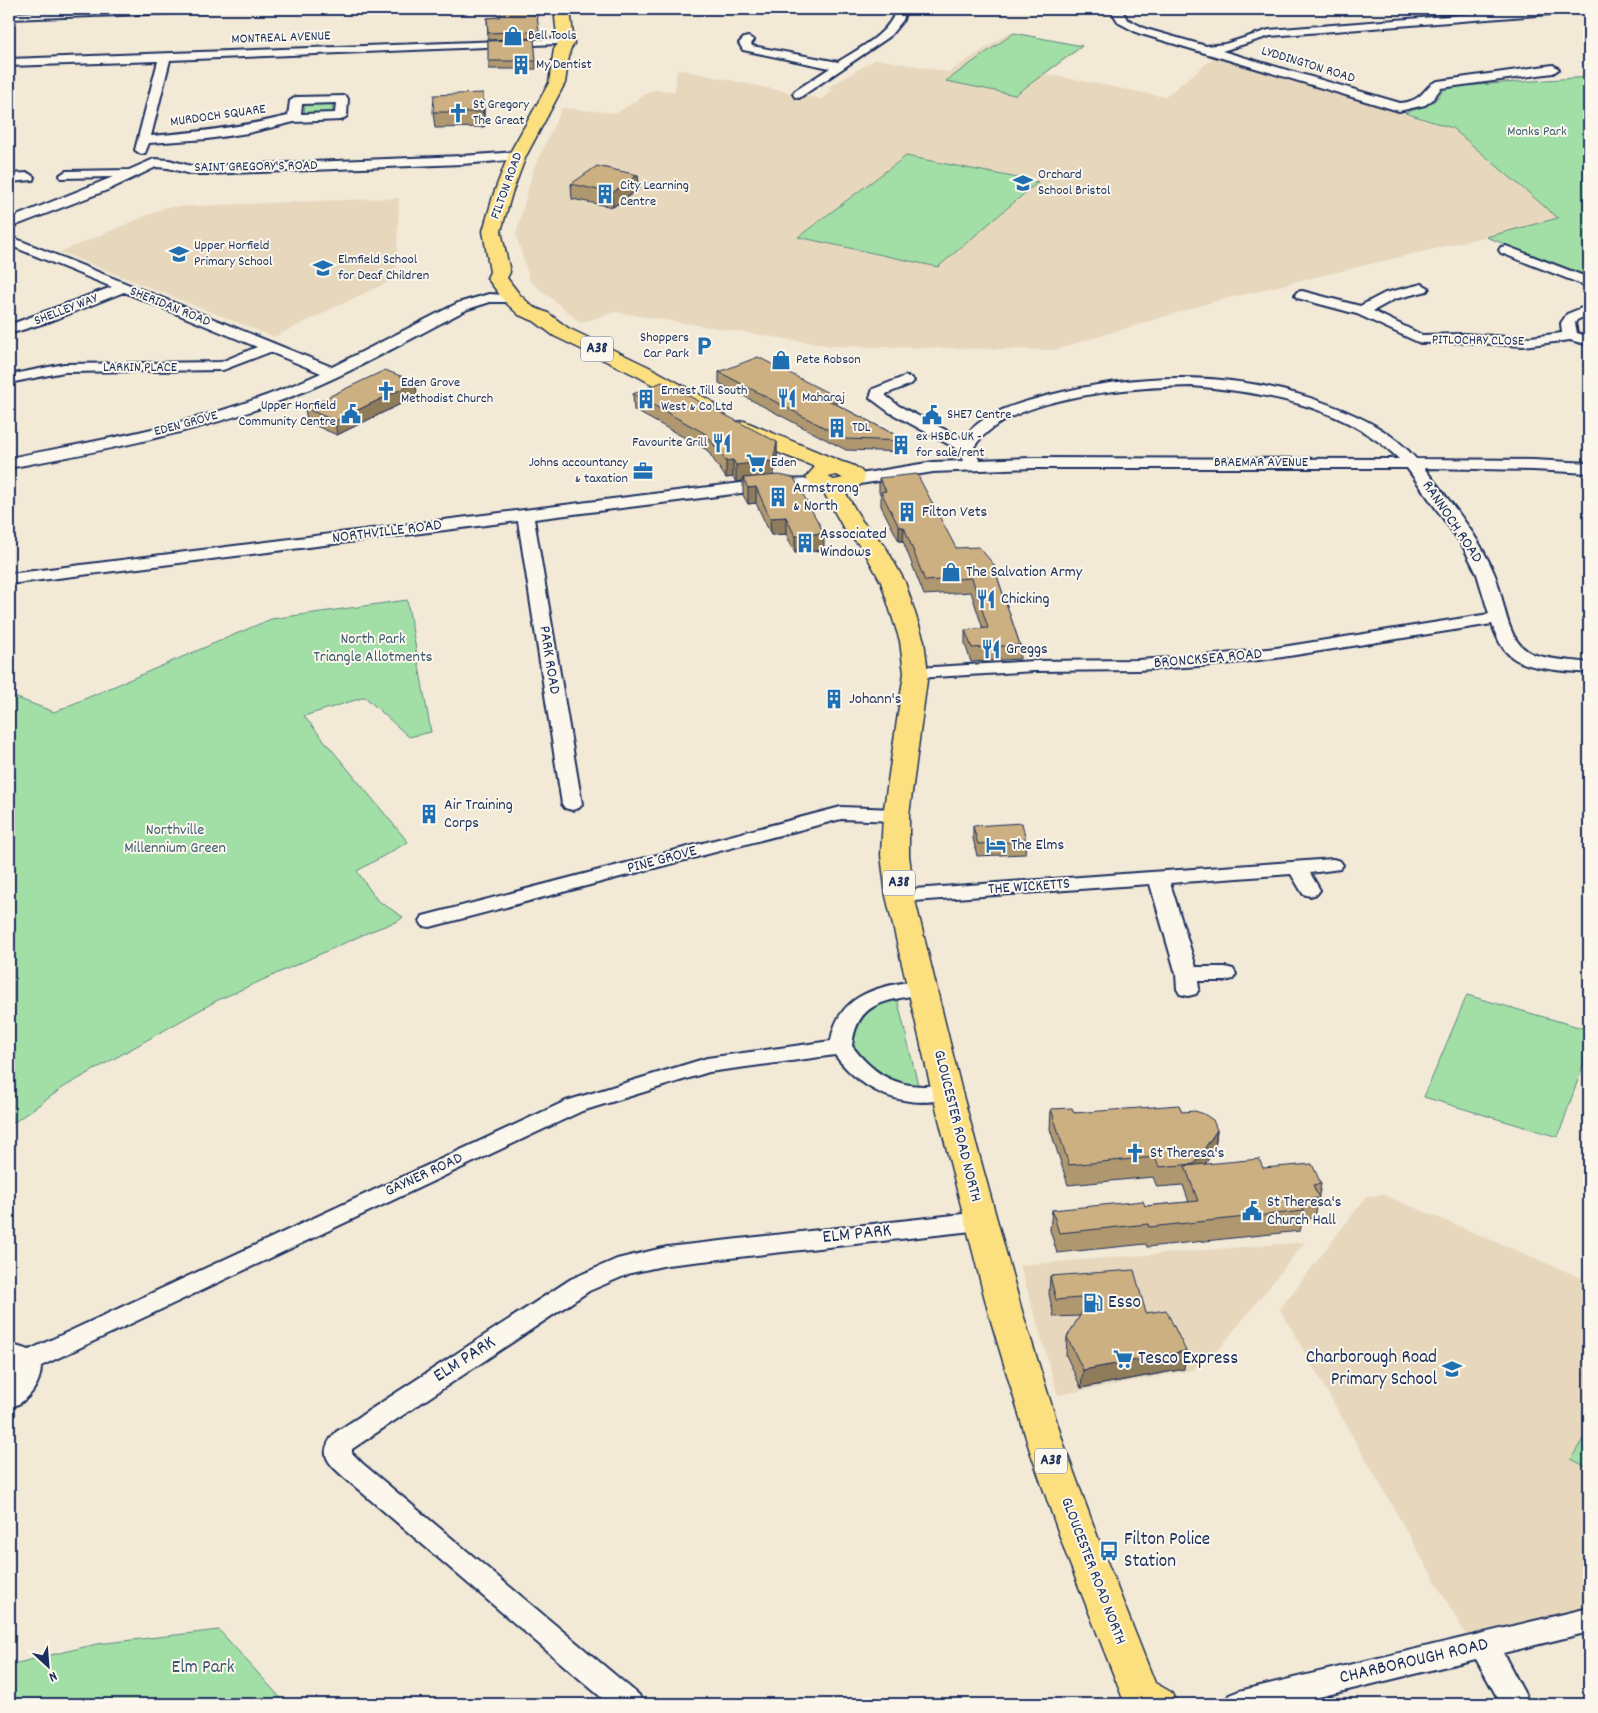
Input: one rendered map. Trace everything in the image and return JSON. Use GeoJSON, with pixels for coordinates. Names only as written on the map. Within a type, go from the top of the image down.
{"type":"FeatureCollection","features":[{"type":"Feature","properties":{"kind":"main road","name":"FILTON ROAD"},"geometry":{"type":"LineString","coordinates":[[551,9],[558,45],[557,83],[517,156],[503,193],[492,231],[499,275],[513,299],[526,312],[541,317],[562,332],[674,388],[764,438],[775,449],[835,477]]}},
{"type":"Feature","properties":{"kind":"main road","name":"FILTON ROAD"},"geometry":{"type":"LineString","coordinates":[[558,45],[566,44],[562,9]]}},
{"type":"Feature","properties":{"kind":"main road","name":"FILTON ROAD"},"geometry":{"type":"LineString","coordinates":[[499,275],[509,276],[532,304],[542,312],[541,317]]}},
{"type":"Feature","properties":{"kind":"main road","name":"GLOUCESTER ROAD NORTH"},"geometry":{"type":"LineString","coordinates":[[835,477],[852,524],[873,546],[893,582],[912,641],[916,673],[896,815],[895,855],[900,896],[946,1092],[1005,1311],[1047,1448],[1085,1554],[1144,1701]]}},
{"type":"Feature","properties":{"kind":"street"},"geometry":{"type":"LineString","coordinates":[[12,19],[204,9]]}},
{"type":"Feature","properties":{"kind":"street"},"geometry":{"type":"LineString","coordinates":[[799,94],[885,34],[895,24],[899,17],[900,9]]}},
{"type":"Feature","properties":{"kind":"street","name":"LYDDINGTON ROAD"},"geometry":{"type":"LineString","coordinates":[[1116,9],[1124,21],[1142,31],[1399,107],[1411,105],[1426,98],[1438,85],[1546,73]]}},
{"type":"Feature","properties":{"kind":"street"},"geometry":{"type":"LineString","coordinates":[[1204,48],[1226,47],[1269,33],[1575,9]]}},
{"type":"Feature","properties":{"kind":"street"},"geometry":{"type":"LineString","coordinates":[[748,40],[745,43],[746,46],[751,49],[839,66]]}},
{"type":"Feature","properties":{"kind":"street","name":"MONTREAL AVENUE"},"geometry":{"type":"LineString","coordinates":[[9,63],[558,45]]}},
{"type":"Feature","properties":{"kind":"street"},"geometry":{"type":"LineString","coordinates":[[154,163],[141,153],[165,57]]}},
{"type":"Feature","properties":{"kind":"street"},"geometry":{"type":"LineString","coordinates":[[1450,74],[1461,82]]}},
{"type":"Feature","properties":{"kind":"street","name":"MURDOCH SQUARE"},"geometry":{"type":"LineString","coordinates":[[145,140],[207,135],[248,129],[294,118]]}},
{"type":"Feature","properties":{"kind":"street","name":"SAINT GREGORY'S ROAD"},"geometry":{"type":"LineString","coordinates":[[9,224],[105,186],[129,173],[154,163],[170,164],[191,170],[207,170],[462,160],[517,156]]}},
{"type":"Feature","properties":{"kind":"street"},"geometry":{"type":"LineString","coordinates":[[66,175],[129,173]]}},
{"type":"Feature","properties":{"kind":"street"},"geometry":{"type":"LineString","coordinates":[[9,178],[28,176]]}},
{"type":"Feature","properties":{"kind":"street","name":"SHERIDAN ROAD"},"geometry":{"type":"LineString","coordinates":[[9,240],[122,288],[331,372]]}},
{"type":"Feature","properties":{"kind":"street"},"geometry":{"type":"LineString","coordinates":[[1506,250],[1589,283]]}},
{"type":"Feature","properties":{"kind":"street","name":"EDEN GROVE"},"geometry":{"type":"LineString","coordinates":[[9,463],[148,434],[243,408],[306,385],[463,306],[488,288],[499,275]]}},
{"type":"Feature","properties":{"kind":"street"},"geometry":{"type":"LineString","coordinates":[[1407,280],[1436,297]]}},
{"type":"Feature","properties":{"kind":"street","name":"SHELLEY WAY"},"geometry":{"type":"LineString","coordinates":[[9,330],[46,318],[122,288]]}},
{"type":"Feature","properties":{"kind":"street"},"geometry":{"type":"LineString","coordinates":[[1362,311],[1390,296],[1422,288]]}},
{"type":"Feature","properties":{"kind":"street","name":"PITLOCHRY CLOSE"},"geometry":{"type":"LineString","coordinates":[[1302,295],[1362,311],[1412,337],[1426,340],[1464,338],[1523,342],[1570,336],[1589,340]]}},
{"type":"Feature","properties":{"kind":"street","name":"EDEN GROVE"},"geometry":{"type":"LineString","coordinates":[[463,306],[489,298],[513,299]]}},
{"type":"Feature","properties":{"kind":"street"},"geometry":{"type":"LineString","coordinates":[[1570,336],[1568,323],[1572,318],[1589,309]]}},
{"type":"Feature","properties":{"kind":"street","name":"LARKIN PLACE"},"geometry":{"type":"LineString","coordinates":[[9,379],[64,368],[223,366],[269,347]]}},
{"type":"Feature","properties":{"kind":"street"},"geometry":{"type":"LineString","coordinates":[[906,381],[878,392],[878,398],[894,409],[966,447],[973,465]]}},
{"type":"Feature","properties":{"kind":"street","name":"RANNOCH ROAD"},"geometry":{"type":"LineString","coordinates":[[966,447],[972,436],[1014,410],[1058,396],[1139,383],[1179,381],[1257,389],[1325,407],[1382,436],[1401,450],[1412,464],[1476,554],[1486,574],[1498,618],[1512,647],[1518,654],[1534,659],[1589,668]]}},
{"type":"Feature","properties":{"kind":"street","name":"BRAEMAR AVENUE"},"geometry":{"type":"LineString","coordinates":[[835,477],[973,465],[1032,463],[1533,465],[1589,468]]}},
{"type":"Feature","properties":{"kind":"street","name":"NORTHVILLE ROAD"},"geometry":{"type":"LineString","coordinates":[[9,579],[835,477]]}},
{"type":"Feature","properties":{"kind":"street","name":"PARK ROAD"},"geometry":{"type":"LineString","coordinates":[[525,515],[572,804]]}},
{"type":"Feature","properties":{"kind":"street","name":"BRONCKSEA ROAD"},"geometry":{"type":"LineString","coordinates":[[916,673],[1036,666],[1138,665],[1215,660],[1498,618]]}},
{"type":"Feature","properties":{"kind":"street","name":"PINE GROVE"},"geometry":{"type":"LineString","coordinates":[[430,921],[840,813],[896,815]]}},
{"type":"Feature","properties":{"kind":"street","name":"THE WICKETTS"},"geometry":{"type":"LineString","coordinates":[[900,896],[1333,866]]}},
{"type":"Feature","properties":{"kind":"street"},"geometry":{"type":"LineString","coordinates":[[1298,869],[1310,890]]}},
{"type":"Feature","properties":{"kind":"street"},"geometry":{"type":"LineString","coordinates":[[1158,878],[1188,982],[1225,974]]}},
{"type":"Feature","properties":{"kind":"street"},"geometry":{"type":"LineString","coordinates":[[921,988],[886,993],[852,1012],[843,1029],[841,1047],[857,1068],[886,1089],[914,1093],[946,1092]]}},
{"type":"Feature","properties":{"kind":"street","name":"GAYNER ROAD"},"geometry":{"type":"LineString","coordinates":[[9,1398],[23,1386],[29,1370],[17,1358],[574,1106],[707,1065],[841,1047]]}},
{"type":"Feature","properties":{"kind":"street","name":"ELM PARK"},"geometry":{"type":"LineString","coordinates":[[629,1704],[354,1471],[339,1457],[339,1446],[345,1439],[580,1285],[626,1265],[667,1256],[981,1221]]}},
{"type":"Feature","properties":{"kind":"street","name":"CHARBOROUGH ROAD"},"geometry":{"type":"LineString","coordinates":[[1239,1704],[1589,1620]]}},
{"type":"Feature","properties":{"kind":"street"},"geometry":{"type":"LineString","coordinates":[[1484,1646],[1516,1704]]}},
{"type":"Feature","properties":{"kind":"shaded area","name":"Orchard School Bristol"},"geometry":{"type":"Polygon","coordinates":[[[1010,32],[1084,46],[1046,74],[1165,97],[1215,57],[1452,128],[1559,219],[1216,301],[1054,350],[831,346],[614,312],[581,323],[530,281],[516,235],[533,170],[562,108],[617,113],[652,90],[675,91],[677,69],[821,99],[833,90],[827,88],[876,59],[949,72],[1010,32]]]}},
{"type":"Feature","properties":{"kind":"shaded area"},"geometry":{"type":"Polygon","coordinates":[[[399,198],[396,278],[274,337],[60,252],[167,207],[399,198]]]}},
{"type":"Feature","properties":{"kind":"shaded area","name":"Charborough Road Primary School"},"geometry":{"type":"Polygon","coordinates":[[[1382,1194],[1589,1281],[1589,1607],[1466,1635],[1280,1309],[1366,1197],[1382,1194]]]}},
{"type":"Feature","properties":{"kind":"shaded area"},"geometry":{"type":"Polygon","coordinates":[[[1305,1242],[1220,1348],[1192,1370],[1058,1395],[1020,1265],[1305,1242]]]}},
{"type":"Feature","properties":{"kind":"green space"},"geometry":{"type":"Polygon","coordinates":[[[1014,33],[1082,46],[1015,95],[946,81],[1014,33]]]}},
{"type":"Feature","properties":{"kind":"green space","name":"Monks Park"},"geometry":{"type":"Polygon","coordinates":[[[1589,77],[1589,276],[1486,237],[1558,218],[1452,128],[1405,113],[1438,98],[1447,87],[1589,77]]]}},
{"type":"Feature","properties":{"kind":"green space"},"geometry":{"type":"Polygon","coordinates":[[[333,102],[332,114],[304,115],[305,103],[333,102]]]}},
{"type":"Feature","properties":{"kind":"green space"},"geometry":{"type":"Polygon","coordinates":[[[906,156],[1038,182],[938,267],[798,237],[906,156]]]}},
{"type":"Feature","properties":{"kind":"green space","name":"Northville Millennium Green"},"geometry":{"type":"Polygon","coordinates":[[[407,600],[431,732],[409,737],[365,697],[304,716],[408,842],[357,871],[377,900],[403,917],[398,921],[369,932],[216,1001],[64,1087],[9,1126],[9,695],[54,712],[271,619],[407,600]]]}},
{"type":"Feature","properties":{"kind":"green space"},"geometry":{"type":"Polygon","coordinates":[[[1467,995],[1589,1030],[1589,1048],[1558,1137],[1424,1097],[1467,995]]]}},
{"type":"Feature","properties":{"kind":"green space"},"geometry":{"type":"Polygon","coordinates":[[[897,998],[918,1085],[897,1083],[877,1075],[862,1063],[854,1047],[850,1032],[855,1020],[875,1002],[897,998]]]}},
{"type":"Feature","properties":{"kind":"green space"},"geometry":{"type":"Polygon","coordinates":[[[1589,1429],[1589,1468],[1571,1459],[1589,1429]]]}},
{"type":"Feature","properties":{"kind":"green space","name":"Elm Park"},"geometry":{"type":"Polygon","coordinates":[[[219,1630],[286,1704],[9,1704],[9,1665],[97,1644],[219,1630]]]}},
{"type":"Feature","properties":{"kind":"building"},"geometry":{"type":"Polygon","coordinates":[[[500,9],[536,9],[539,31],[488,33],[487,18],[500,17],[500,9]]]}},
{"type":"Feature","properties":{"kind":"building"},"geometry":{"type":"Polygon","coordinates":[[[534,39],[536,61],[488,61],[488,41],[534,39]]]}},
{"type":"Feature","properties":{"kind":"building"},"geometry":{"type":"Polygon","coordinates":[[[483,93],[483,112],[433,112],[434,95],[483,93]]]}},
{"type":"Feature","properties":{"kind":"building"},"geometry":{"type":"Polygon","coordinates":[[[597,166],[638,175],[612,193],[571,184],[597,166]]]}},
{"type":"Feature","properties":{"kind":"building"},"geometry":{"type":"Polygon","coordinates":[[[758,357],[836,397],[828,400],[907,441],[846,439],[719,372],[758,357]]]}},
{"type":"Feature","properties":{"kind":"building"},"geometry":{"type":"Polygon","coordinates":[[[385,370],[416,382],[335,421],[305,408],[385,370]]]}},
{"type":"Feature","properties":{"kind":"building"},"geometry":{"type":"Polygon","coordinates":[[[662,382],[777,442],[773,461],[736,465],[733,460],[726,461],[706,434],[633,394],[662,382]]]}},
{"type":"Feature","properties":{"kind":"building"},"geometry":{"type":"Polygon","coordinates":[[[917,474],[956,548],[979,547],[995,566],[1020,645],[972,648],[965,630],[988,628],[972,578],[925,581],[904,527],[899,527],[881,492],[886,491],[879,478],[917,474]]]}},
{"type":"Feature","properties":{"kind":"building"},"geometry":{"type":"Polygon","coordinates":[[[779,475],[794,478],[824,533],[795,536],[786,517],[770,518],[756,487],[748,488],[743,478],[779,475]]]}},
{"type":"Feature","properties":{"kind":"building"},"geometry":{"type":"Polygon","coordinates":[[[1022,823],[1026,841],[978,844],[973,826],[1022,823]]]}},
{"type":"Feature","properties":{"kind":"building"},"geometry":{"type":"Polygon","coordinates":[[[1179,1105],[1182,1112],[1195,1111],[1204,1114],[1213,1120],[1217,1130],[1194,1164],[1159,1167],[1155,1157],[1069,1165],[1051,1109],[1072,1108],[1074,1113],[1179,1105]]]}},
{"type":"Feature","properties":{"kind":"building"},"geometry":{"type":"Polygon","coordinates":[[[1259,1159],[1263,1168],[1312,1164],[1321,1184],[1313,1185],[1319,1198],[1299,1200],[1304,1211],[1149,1227],[1148,1224],[1059,1233],[1052,1210],[1143,1201],[1145,1206],[1198,1201],[1185,1166],[1259,1159]]]}},
{"type":"Feature","properties":{"kind":"building"},"geometry":{"type":"Polygon","coordinates":[[[1134,1270],[1146,1313],[1166,1310],[1186,1351],[1083,1370],[1067,1337],[1091,1297],[1056,1300],[1050,1276],[1134,1270]]]}},
{"type":"Feature","properties":{"kind":"place","name":"Bell Tools"},"geometry":{"type":"Point","coordinates":[513,36]}},
{"type":"Feature","properties":{"kind":"place","name":"My Dentist"},"geometry":{"type":"Point","coordinates":[521,65]}},
{"type":"Feature","properties":{"kind":"place","name":"St Gregory The Great"},"geometry":{"type":"Point","coordinates":[458,113]}},
{"type":"Feature","properties":{"kind":"place","name":"Orchard School Bristol"},"geometry":{"type":"Point","coordinates":[1023,183]}},
{"type":"Feature","properties":{"kind":"place","name":"City Learning Centre"},"geometry":{"type":"Point","coordinates":[605,194]}},
{"type":"Feature","properties":{"kind":"place","name":"Upper Horfield Primary School"},"geometry":{"type":"Point","coordinates":[179,254]}},
{"type":"Feature","properties":{"kind":"place","name":"Elmfield School for Deaf Children"},"geometry":{"type":"Point","coordinates":[323,268]}},
{"type":"Feature","properties":{"kind":"place","name":"Shoppers Car Park"},"geometry":{"type":"Point","coordinates":[704,346]}},
{"type":"Feature","properties":{"kind":"place","name":"Pete Robson"},"geometry":{"type":"Point","coordinates":[781,360]}},
{"type":"Feature","properties":{"kind":"place","name":"Eden Grove Methodist Church"},"geometry":{"type":"Point","coordinates":[386,391]}},
{"type":"Feature","properties":{"kind":"place","name":"Maharaj"},"geometry":{"type":"Point","coordinates":[787,398]}},
{"type":"Feature","properties":{"kind":"place","name":"Ernest Till South West & Co Ltd"},"geometry":{"type":"Point","coordinates":[646,399]}},
{"type":"Feature","properties":{"kind":"place","name":"Upper Horfield Community Centre"},"geometry":{"type":"Point","coordinates":[351,414]}},
{"type":"Feature","properties":{"kind":"place","name":"SHE7 Centre"},"geometry":{"type":"Point","coordinates":[932,415]}},
{"type":"Feature","properties":{"kind":"place","name":"TDL"},"geometry":{"type":"Point","coordinates":[837,428]}},
{"type":"Feature","properties":{"kind":"place","name":"Favourite Grill"},"geometry":{"type":"Point","coordinates":[722,443]}},
{"type":"Feature","properties":{"kind":"place","name":"ex HSBC UK - for sale/rent"},"geometry":{"type":"Point","coordinates":[901,445]}},
{"type":"Feature","properties":{"kind":"place","name":"Eden"},"geometry":{"type":"Point","coordinates":[756,463]}},
{"type":"Feature","properties":{"kind":"place","name":"Johns accountancy & taxation"},"geometry":{"type":"Point","coordinates":[643,471]}},
{"type":"Feature","properties":{"kind":"place","name":"Armstrong & North"},"geometry":{"type":"Point","coordinates":[778,497]}},
{"type":"Feature","properties":{"kind":"place","name":"Filton Vets"},"geometry":{"type":"Point","coordinates":[907,512]}},
{"type":"Feature","properties":{"kind":"place","name":"Associated Windows"},"geometry":{"type":"Point","coordinates":[805,543]}},
{"type":"Feature","properties":{"kind":"place","name":"The Salvation Army"},"geometry":{"type":"Point","coordinates":[951,572]}},
{"type":"Feature","properties":{"kind":"place","name":"Chicking"},"geometry":{"type":"Point","coordinates":[986,599]}},
{"type":"Feature","properties":{"kind":"place","name":"Greggs"},"geometry":{"type":"Point","coordinates":[991,649]}},
{"type":"Feature","properties":{"kind":"place","name":"Johann's"},"geometry":{"type":"Point","coordinates":[834,699]}},
{"type":"Feature","properties":{"kind":"place","name":"Air Training Corps"},"geometry":{"type":"Point","coordinates":[429,814]}},
{"type":"Feature","properties":{"kind":"place","name":"The Elms"},"geometry":{"type":"Point","coordinates":[996,845]}},
{"type":"Feature","properties":{"kind":"place","name":"St Theresa's"},"geometry":{"type":"Point","coordinates":[1135,1153]}},
{"type":"Feature","properties":{"kind":"place","name":"St Theresa's Church Hall"},"geometry":{"type":"Point","coordinates":[1252,1211]}},
{"type":"Feature","properties":{"kind":"place","name":"Esso"},"geometry":{"type":"Point","coordinates":[1093,1303]}},
{"type":"Feature","properties":{"kind":"place","name":"Tesco Express"},"geometry":{"type":"Point","coordinates":[1123,1359]}},
{"type":"Feature","properties":{"kind":"place","name":"Charborough Road Primary School"},"geometry":{"type":"Point","coordinates":[1452,1369]}},
{"type":"Feature","properties":{"kind":"place","name":"Filton Police Station"},"geometry":{"type":"Point","coordinates":[1109,1551]}},
{"type":"Feature","properties":{"kind":"park label","name":"North Park Triangle Allotments"},"geometry":{"type":"Point","coordinates":[373,648]}}]}
